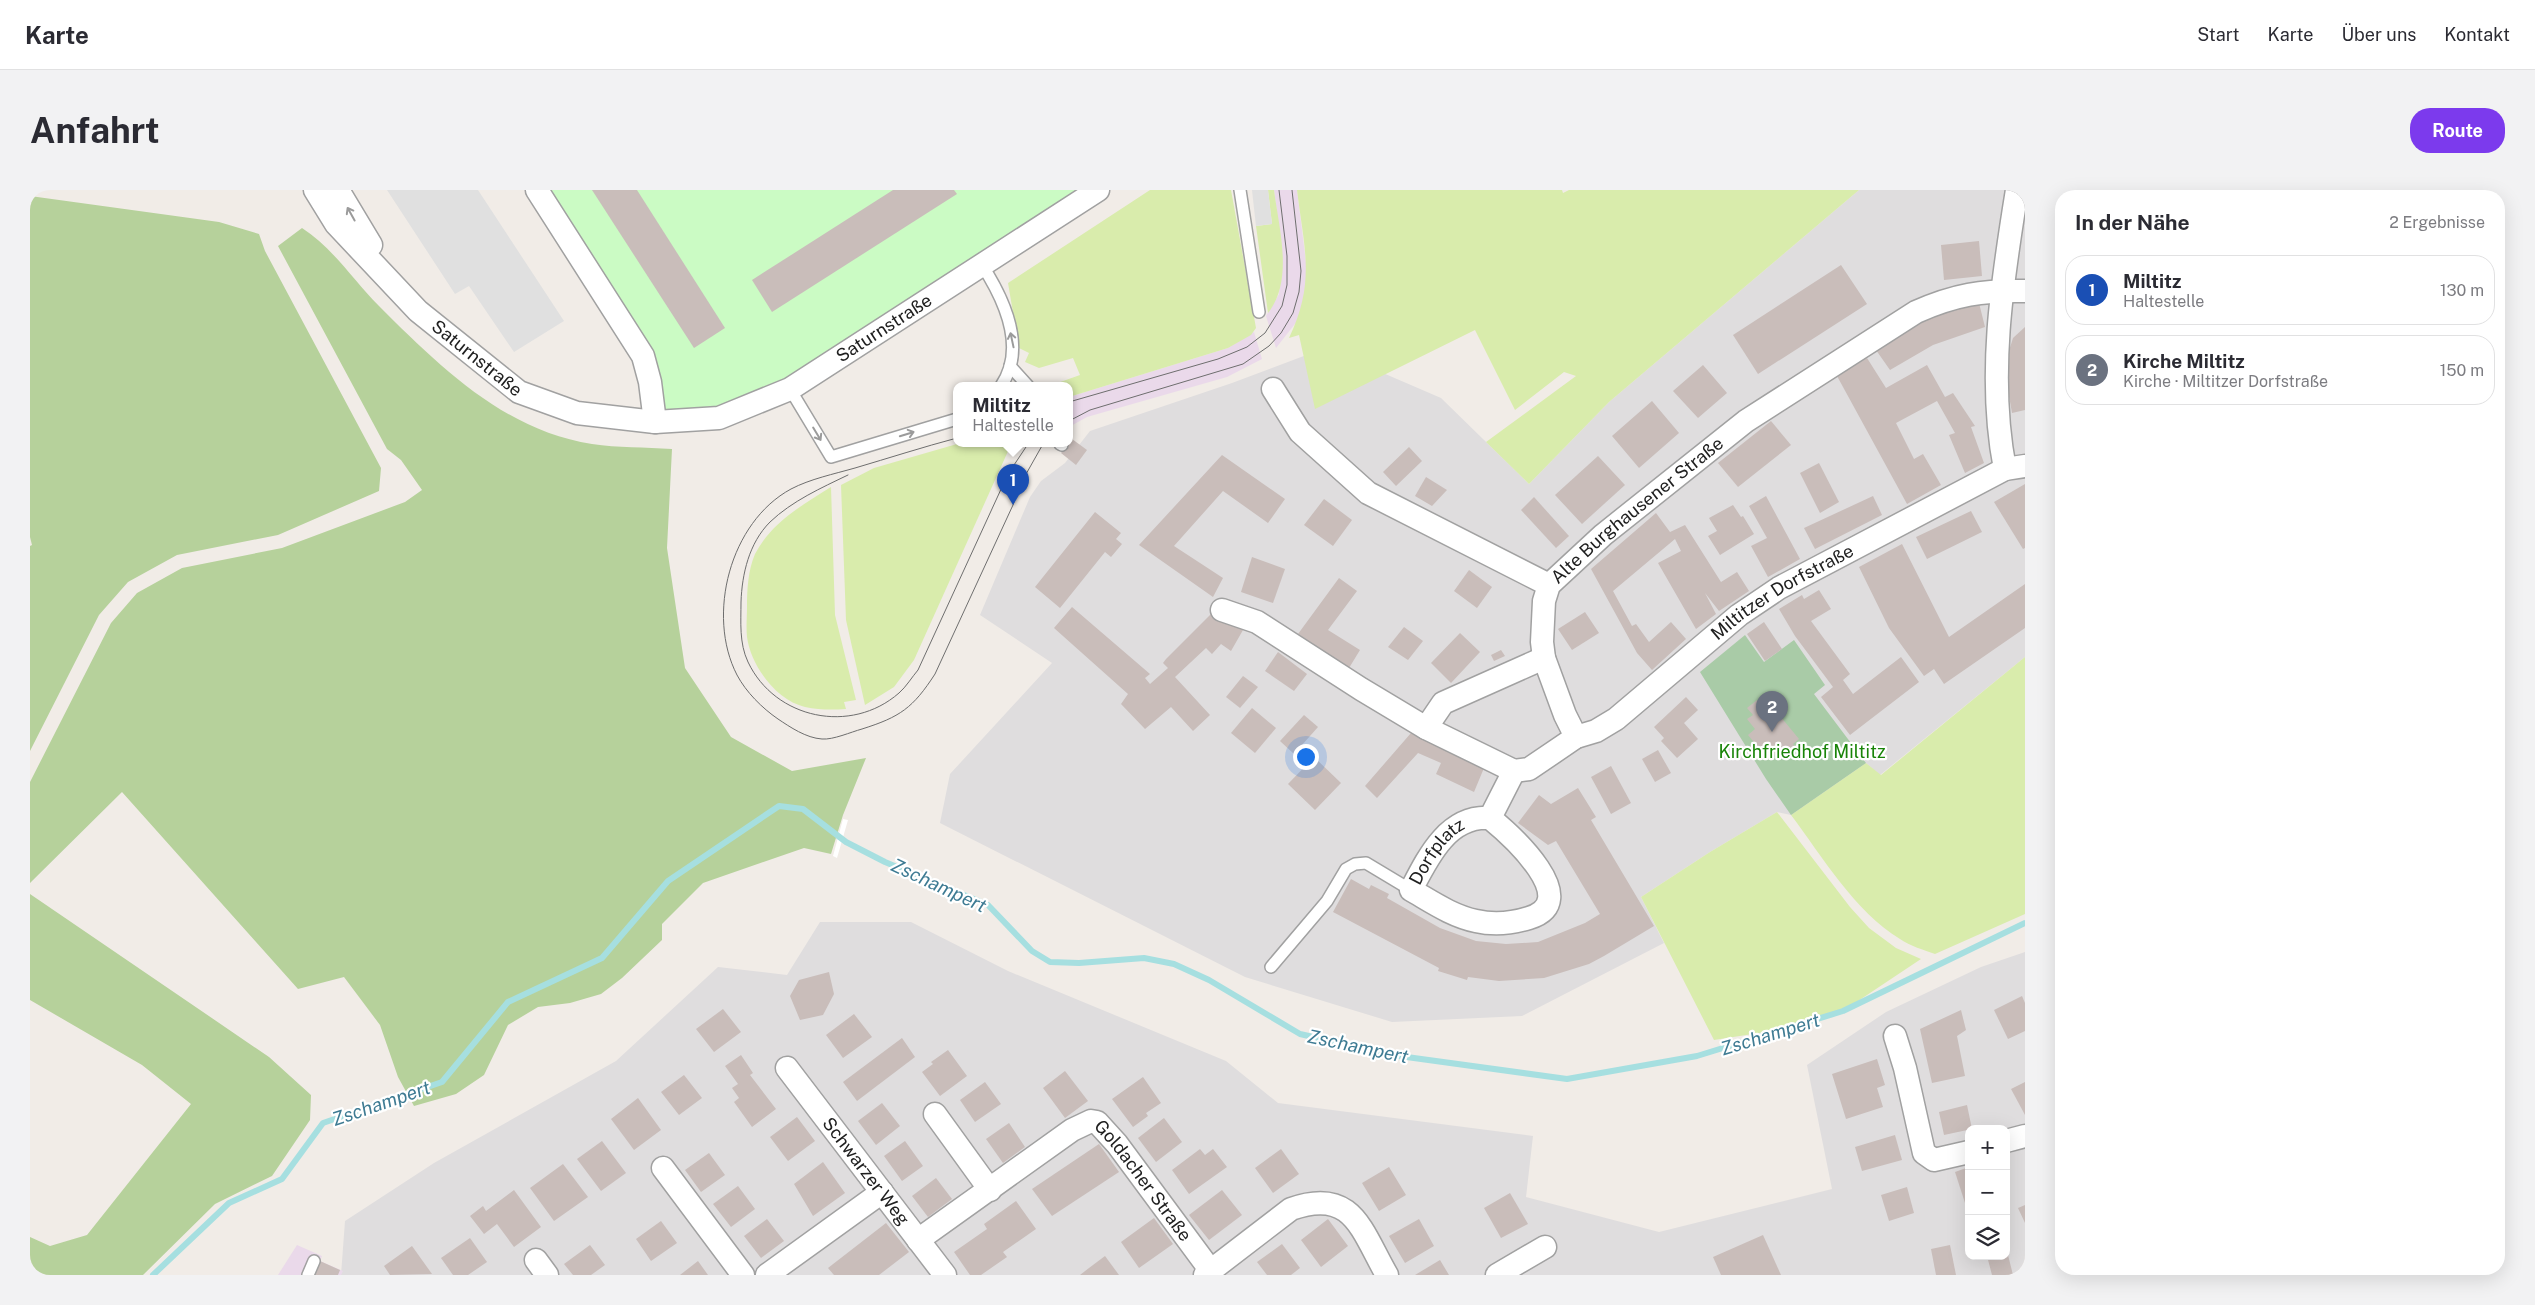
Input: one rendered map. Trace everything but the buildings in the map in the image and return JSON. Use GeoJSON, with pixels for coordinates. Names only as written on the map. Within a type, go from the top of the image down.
{"type":"FeatureCollection","features":[{"type":"Feature","properties":{"kind":"street","name":"Saturnstraße"},"geometry":{"type":"LineString","coordinates":[[315,190],[336,224],[418,311],[519,392],[577,413],[655,422],[719,418],[790,389],[1098,190]]}},
{"type":"Feature","properties":{"kind":"street","name":"Saturnstraße"},"geometry":{"type":"LineString","coordinates":[[338,190],[361,231],[418,311]]}},
{"type":"Feature","properties":{"kind":"street"},"geometry":{"type":"LineString","coordinates":[[537,190],[643,356],[650,382],[655,422]]}},
{"type":"Feature","properties":{"kind":"street","name":"Miltitzer Dorfstraße"},"geometry":{"type":"LineString","coordinates":[[1576,737],[1596,731],[1616,719],[1739,615],[1779,588],[2015,468],[1998,438],[1997,385],[2001,290],[2017,190]]}},
{"type":"Feature","properties":{"kind":"street","name":"Alte Burghausener Straße"},"geometry":{"type":"LineString","coordinates":[[1273,390],[1300,432],[1368,493],[1549,585],[1603,535],[1746,421],[1916,312],[1969,293],[2001,290],[2025,292]]}},
{"type":"Feature","properties":{"kind":"street"},"geometry":{"type":"LineString","coordinates":[[1222,610],[1257,622],[1426,728],[1514,771],[1529,769],[1576,737],[1565,715],[1544,658],[1542,642],[1544,601],[1549,585]]}},
{"type":"Feature","properties":{"kind":"street"},"geometry":{"type":"LineString","coordinates":[[1426,728],[1443,703],[1544,658]]}},
{"type":"Feature","properties":{"kind":"street","name":"Dorfplatz"},"geometry":{"type":"LineString","coordinates":[[1490,818],[1514,771]]}},
{"type":"Feature","properties":{"kind":"street","name":"Dorfplatz"},"geometry":{"type":"LineString","coordinates":[[1477,817],[1490,818],[1526,852],[1544,876],[1551,895],[1549,906],[1539,915],[1518,922],[1477,922],[1453,914],[1411,890],[1437,846],[1456,824],[1477,817]]}},
{"type":"Feature","properties":{"kind":"street"},"geometry":{"type":"LineString","coordinates":[[1895,1036],[1905,1068],[1924,1153],[1934,1160],[1965,1153]]}},
{"type":"Feature","properties":{"kind":"street","name":"Schwarzer Weg"},"geometry":{"type":"LineString","coordinates":[[787,1068],[945,1275]]}},
{"type":"Feature","properties":{"kind":"street"},"geometry":{"type":"LineString","coordinates":[[935,1114],[990,1190]]}},
{"type":"Feature","properties":{"kind":"street","name":"Goldacher Straße"},"geometry":{"type":"LineString","coordinates":[[918,1240],[1072,1130],[1091,1121],[1097,1122],[1117,1144],[1208,1273]]}},
{"type":"Feature","properties":{"kind":"street"},"geometry":{"type":"LineString","coordinates":[[2010,1141],[2025,1136]]}},
{"type":"Feature","properties":{"kind":"street"},"geometry":{"type":"LineString","coordinates":[[663,1168],[744,1275]]}},
{"type":"Feature","properties":{"kind":"street"},"geometry":{"type":"LineString","coordinates":[[767,1275],[882,1192]]}},
{"type":"Feature","properties":{"kind":"street"},"geometry":{"type":"LineString","coordinates":[[1208,1273],[1291,1209],[1307,1203],[1328,1202],[1346,1210],[1354,1219],[1387,1275]]}},
{"type":"Feature","properties":{"kind":"street"},"geometry":{"type":"LineString","coordinates":[[1497,1275],[1545,1247]]}},
{"type":"Feature","properties":{"kind":"lane"},"geometry":{"type":"LineString","coordinates":[[1240,190],[1260,312]]}},
{"type":"Feature","properties":{"kind":"lane"},"geometry":{"type":"LineString","coordinates":[[982,265],[1004,303],[1014,349],[1010,366],[1003,382]]}},
{"type":"Feature","properties":{"kind":"lane"},"geometry":{"type":"LineString","coordinates":[[1010,366],[1024,382]]}},
{"type":"Feature","properties":{"kind":"lane"},"geometry":{"type":"LineString","coordinates":[[790,389],[831,457],[953,420]]}},
{"type":"Feature","properties":{"kind":"lane"},"geometry":{"type":"LineString","coordinates":[[1271,967],[1327,901],[1346,869],[1355,864],[1366,863],[1411,890]]}},
{"type":"Feature","properties":{"kind":"lane"},"geometry":{"type":"LineString","coordinates":[[308,1275],[314,1261]]}},
{"type":"Feature","properties":{"kind":"shaded area"},"geometry":{"type":"Polygon","coordinates":[[[387,190],[478,190],[564,321],[514,352],[469,286],[455,294],[387,190]]]}},
{"type":"Feature","properties":{"kind":"shaded area"},"geometry":{"type":"Polygon","coordinates":[[[1252,190],[1268,190],[1272,224],[1256,226],[1252,190]]]}},
{"type":"Feature","properties":{"kind":"shaded area"},"geometry":{"type":"Polygon","coordinates":[[[1274,190],[1297,190],[1306,262],[1306,293],[1298,320],[1276,348],[1266,316],[1279,294],[1282,252],[1274,190]]]}},
{"type":"Feature","properties":{"kind":"shaded area"},"geometry":{"type":"Polygon","coordinates":[[[1859,190],[2025,190],[2025,657],[1880,775],[1866,763],[1791,815],[1777,812],[1710,852],[1641,897],[1664,943],[1522,1016],[1392,1022],[1245,977],[940,823],[950,774],[1052,663],[980,615],[1030,497],[1041,481],[1065,463],[1090,431],[1232,383],[1325,348],[1441,398],[1529,484],[1609,402],[1859,190]]]}},
{"type":"Feature","properties":{"kind":"shaded area"},"geometry":{"type":"Polygon","coordinates":[[[1254,332],[1262,359],[1227,377],[1087,417],[1073,425],[1073,396],[1228,348],[1254,332]]]}},
{"type":"Feature","properties":{"kind":"shaded area"},"geometry":{"type":"Polygon","coordinates":[[[820,922],[911,922],[1008,971],[1226,1061],[1278,1103],[1533,1136],[1526,1197],[1659,1232],[1832,1189],[1807,1065],[1886,1012],[1981,967],[2025,952],[2025,1275],[341,1275],[345,1221],[434,1163],[616,1061],[718,967],[787,975],[820,922]]]}},
{"type":"Feature","properties":{"kind":"shaded area"},"geometry":{"type":"Polygon","coordinates":[[[297,1245],[322,1256],[320,1261],[343,1271],[341,1275],[278,1275],[297,1245]]]}},
{"type":"Feature","properties":{"kind":"green space"},"geometry":{"type":"Polygon","coordinates":[[[537,190],[1098,190],[790,389],[719,418],[655,422],[643,356],[537,190]]]}},
{"type":"Feature","properties":{"kind":"green space"},"geometry":{"type":"Polygon","coordinates":[[[1150,190],[1231,190],[1256,328],[1251,335],[1228,348],[1073,396],[1073,382],[1060,382],[1080,375],[1073,358],[1039,368],[1025,362],[1029,353],[1019,348],[1008,283],[1150,190]]]}},
{"type":"Feature","properties":{"kind":"green space"},"geometry":{"type":"Polygon","coordinates":[[[1268,190],[1274,190],[1283,254],[1283,270],[1276,300],[1268,313],[1256,226],[1272,224],[1268,190]]]}},
{"type":"Feature","properties":{"kind":"green space"},"geometry":{"type":"Polygon","coordinates":[[[1297,190],[1562,190],[1563,193],[1569,190],[1859,190],[1609,402],[1529,484],[1486,442],[1576,376],[1564,372],[1515,410],[1475,330],[1315,409],[1299,335],[1289,338],[1303,299],[1306,265],[1297,190]]]}},
{"type":"Feature","properties":{"kind":"green space"},"geometry":{"type":"Polygon","coordinates":[[[30,196],[219,222],[259,234],[265,251],[381,468],[379,491],[278,535],[177,555],[128,582],[99,615],[30,751],[30,546],[32,545],[30,537],[30,196]]]}},
{"type":"Feature","properties":{"kind":"green space"},"geometry":{"type":"Polygon","coordinates":[[[302,228],[333,255],[369,296],[425,351],[475,393],[502,410],[530,425],[560,437],[592,444],[672,449],[667,548],[685,668],[731,737],[792,771],[866,758],[843,815],[831,854],[804,848],[703,883],[662,924],[662,940],[622,978],[601,994],[570,1003],[538,1007],[508,1025],[484,1075],[456,1094],[414,1106],[398,1077],[380,1025],[344,977],[298,989],[122,792],[30,883],[30,782],[111,623],[137,593],[182,568],[282,548],[405,502],[422,490],[401,460],[387,449],[278,246],[302,228]]]}},
{"type":"Feature","properties":{"kind":"green space"},"geometry":{"type":"Polygon","coordinates":[[[953,445],[953,447],[1008,447],[1009,449],[914,660],[894,687],[865,705],[846,620],[841,485],[874,468],[953,445]]]}},
{"type":"Feature","properties":{"kind":"green space"},"geometry":{"type":"Polygon","coordinates":[[[831,487],[835,615],[856,700],[844,702],[846,709],[831,710],[810,708],[794,703],[775,689],[759,670],[749,648],[747,637],[747,594],[749,573],[755,554],[762,543],[778,524],[831,487]]]}},
{"type":"Feature","properties":{"kind":"green space","name":"Kirchfriedhof Miltitz"},"geometry":{"type":"Polygon","coordinates":[[[1745,635],[1764,662],[1794,640],[1825,685],[1814,694],[1866,763],[1791,815],[1766,779],[1700,672],[1745,635]]]}},
{"type":"Feature","properties":{"kind":"green space"},"geometry":{"type":"Polygon","coordinates":[[[2025,657],[2025,914],[1935,954],[1917,948],[1884,928],[1868,914],[1840,882],[1791,815],[1866,763],[1881,775],[2025,657]]]}},
{"type":"Feature","properties":{"kind":"green space"},"geometry":{"type":"Polygon","coordinates":[[[1777,812],[1850,907],[1869,928],[1896,948],[1921,959],[1843,1011],[1785,1029],[1714,1040],[1641,897],[1710,852],[1777,812]]]}},
{"type":"Feature","properties":{"kind":"green space"},"geometry":{"type":"Polygon","coordinates":[[[30,894],[269,1057],[311,1095],[310,1120],[272,1176],[215,1204],[143,1275],[30,1275],[30,1237],[50,1246],[87,1235],[191,1104],[142,1065],[30,1000],[30,894]]]}},
{"type":"Feature","properties":{"kind":"pier"},"geometry":{"type":"Polygon","coordinates":[[[843,819],[848,820],[837,858],[833,856],[843,819]]]}},
{"type":"Feature","properties":{"kind":"waterway","name":"Zschampert"},"geometry":{"type":"LineString","coordinates":[[153,1275],[229,1203],[282,1179],[323,1123],[442,1082],[508,1002],[602,958],[668,881],[779,806],[803,809],[846,842],[885,862],[988,905],[1032,951],[1050,962],[1079,963],[1144,958],[1174,964],[1209,980],[1300,1034],[1392,1055],[1567,1079],[1697,1056],[1843,1011],[2025,923]]}},
{"type":"Feature","properties":{"kind":"tram line"},"geometry":{"type":"LineString","coordinates":[[1073,401],[1218,359],[1247,347],[1265,333],[1282,306],[1287,285],[1287,256],[1279,190]]}},
{"type":"Feature","properties":{"kind":"tram line"},"geometry":{"type":"LineString","coordinates":[[1073,419],[1090,410],[1243,364],[1269,346],[1281,333],[1293,313],[1299,292],[1301,271],[1292,190]]}},
{"type":"Feature","properties":{"kind":"tram line"},"geometry":{"type":"LineString","coordinates":[[953,439],[822,477],[791,489],[770,504],[752,524],[739,547],[730,572],[724,598],[724,625],[728,651],[737,675],[750,693],[766,710],[793,729],[816,738],[837,737],[875,725],[896,715],[920,695],[935,674],[1013,505],[1021,483],[1041,447]]}},
{"type":"Feature","properties":{"kind":"tram line"},"geometry":{"type":"LineString","coordinates":[[848,475],[797,501],[779,514],[763,530],[748,559],[741,602],[743,647],[748,662],[760,681],[776,697],[795,708],[816,715],[837,717],[859,714],[880,706],[902,691],[918,670],[1008,474],[1026,447]]}},
{"type":"Feature","properties":{"kind":"place","name":"Miltitz"},"geometry":{"type":"Point","coordinates":[1013,505]}},
{"type":"Feature","properties":{"kind":"place","name":"Kirche Miltitz"},"geometry":{"type":"Point","coordinates":[1772,732]}}]}
